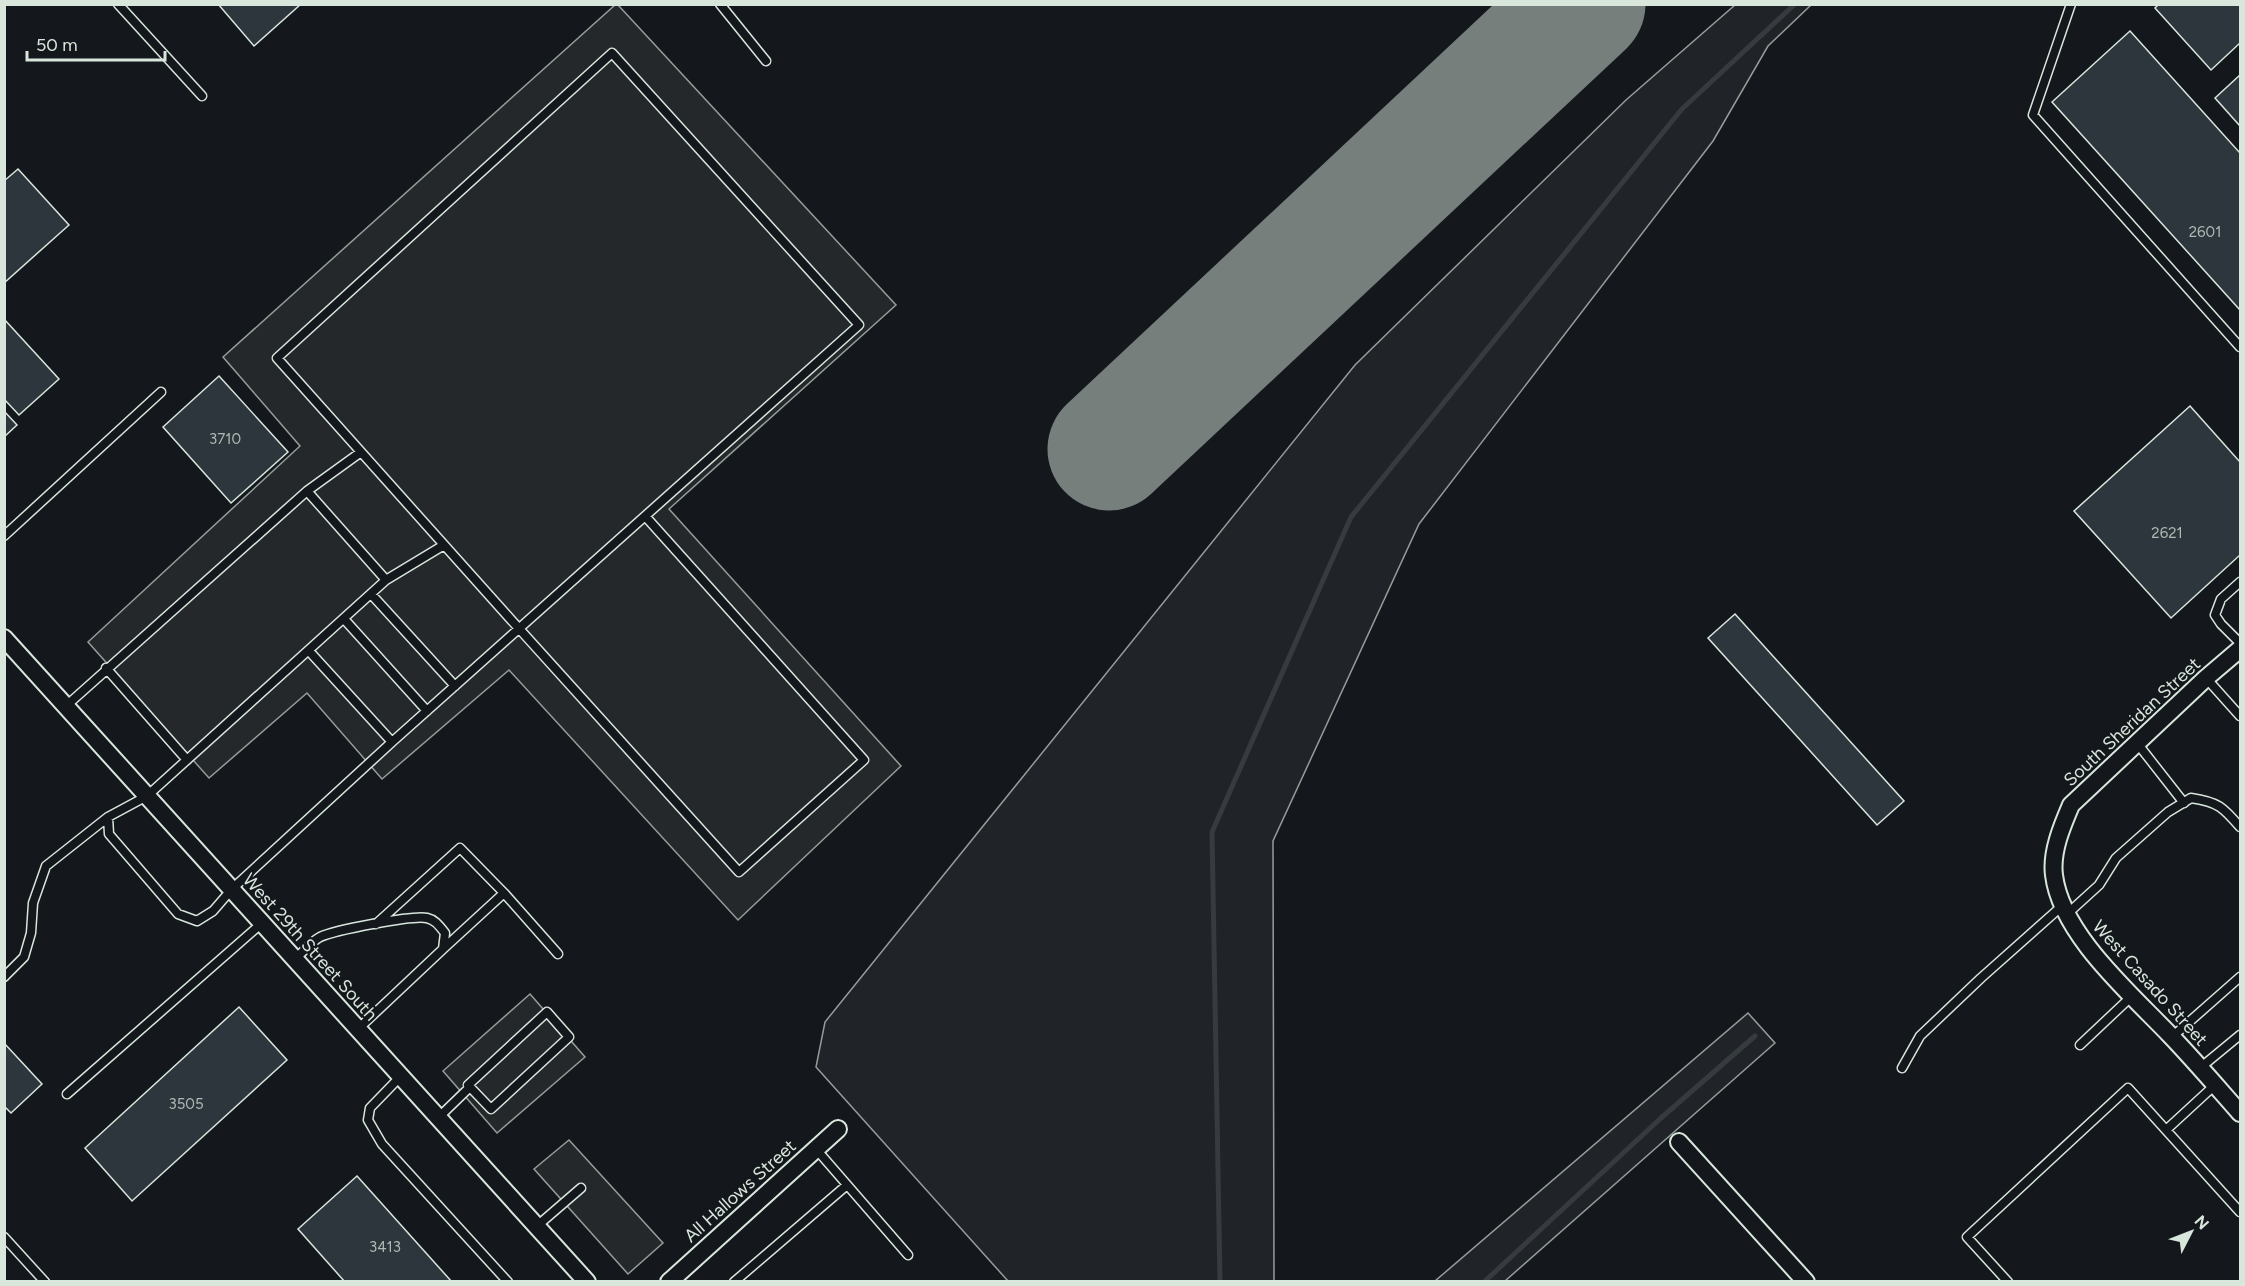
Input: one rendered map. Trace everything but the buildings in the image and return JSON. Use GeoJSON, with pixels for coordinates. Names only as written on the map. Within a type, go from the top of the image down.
{"type":"FeatureCollection","features":[{"type":"Feature","properties":{"kind":"street","name":"West 29th Street South"},"geometry":{"type":"LineString","coordinates":[[6,644],[66,706],[587,1281]]}},
{"type":"Feature","properties":{"kind":"street","name":"South Sheridan Street"},"geometry":{"type":"LineString","coordinates":[[2053,866],[2060,832],[2071,805],[2206,678],[2241,649]]}},
{"type":"Feature","properties":{"kind":"street","name":"West Casado Street"},"geometry":{"type":"LineString","coordinates":[[2053,866],[2057,891],[2064,911],[2088,946],[2241,1113]]}},
{"type":"Feature","properties":{"kind":"street","name":"All Hallows Street"},"geometry":{"type":"LineString","coordinates":[[669,1281],[838,1129]]}},
{"type":"Feature","properties":{"kind":"street"},"geometry":{"type":"LineString","coordinates":[[1679,1142],[1806,1281]]}},
{"type":"Feature","properties":{"kind":"lane"},"geometry":{"type":"LineString","coordinates":[[118,4],[202,96]]}},
{"type":"Feature","properties":{"kind":"lane"},"geometry":{"type":"LineString","coordinates":[[720,4],[766,61]]}},
{"type":"Feature","properties":{"kind":"lane"},"geometry":{"type":"LineString","coordinates":[[2072,4],[2033,115],[2241,348]]}},
{"type":"Feature","properties":{"kind":"lane"},"geometry":{"type":"LineString","coordinates":[[108,817],[109,834],[178,914],[197,921],[213,912],[232,889],[392,742],[519,629],[645,516],[859,325],[612,53],[277,358],[519,629],[739,872],[864,760],[645,516]]}},
{"type":"Feature","properties":{"kind":"lane"},"geometry":{"type":"LineString","coordinates":[[4,536],[161,392]]}},
{"type":"Feature","properties":{"kind":"lane"},"geometry":{"type":"LineString","coordinates":[[66,706],[307,491],[361,452]]}},
{"type":"Feature","properties":{"kind":"lane"},"geometry":{"type":"LineString","coordinates":[[307,491],[386,580]]}},
{"type":"Feature","properties":{"kind":"lane"},"geometry":{"type":"LineString","coordinates":[[4,977],[24,957],[31,933],[33,903],[46,866],[108,817],[147,796],[386,580],[444,545]]}},
{"type":"Feature","properties":{"kind":"lane"},"geometry":{"type":"LineString","coordinates":[[2241,582],[2221,599],[2215,615],[2241,643]]}},
{"type":"Feature","properties":{"kind":"lane"},"geometry":{"type":"LineString","coordinates":[[371,594],[455,686]]}},
{"type":"Feature","properties":{"kind":"lane"},"geometry":{"type":"LineString","coordinates":[[344,619],[427,711]]}},
{"type":"Feature","properties":{"kind":"lane"},"geometry":{"type":"LineString","coordinates":[[309,651],[392,742]]}},
{"type":"Feature","properties":{"kind":"lane"},"geometry":{"type":"LineString","coordinates":[[106,668],[142,712],[187,760]]}},
{"type":"Feature","properties":{"kind":"lane"},"geometry":{"type":"LineString","coordinates":[[2206,678],[2241,716]]}},
{"type":"Feature","properties":{"kind":"lane"},"geometry":{"type":"LineString","coordinates":[[2137,742],[2184,803]]}},
{"type":"Feature","properties":{"kind":"lane"},"geometry":{"type":"LineString","coordinates":[[1902,1068],[1920,1036],[1981,978],[2099,885],[2116,858],[2168,812],[2191,798],[2211,801],[2226,810],[2241,827]]}},
{"type":"Feature","properties":{"kind":"lane"},"geometry":{"type":"LineString","coordinates":[[376,924],[460,848],[558,954]]}},
{"type":"Feature","properties":{"kind":"lane"},"geometry":{"type":"LineString","coordinates":[[358,1029],[504,893]]}},
{"type":"Feature","properties":{"kind":"lane"},"geometry":{"type":"LineString","coordinates":[[295,959],[319,938],[345,930],[415,917],[428,918],[437,922],[445,933],[443,949]]}},
{"type":"Feature","properties":{"kind":"lane"},"geometry":{"type":"LineString","coordinates":[[67,1094],[262,922]]}},
{"type":"Feature","properties":{"kind":"lane"},"geometry":{"type":"LineString","coordinates":[[2172,1037],[2241,978]]}},
{"type":"Feature","properties":{"kind":"lane"},"geometry":{"type":"LineString","coordinates":[[2079,1045],[2132,995]]}},
{"type":"Feature","properties":{"kind":"lane"},"geometry":{"type":"LineString","coordinates":[[547,1012],[569,1037],[490,1109],[470,1088],[468,1084],[547,1012]]}},
{"type":"Feature","properties":{"kind":"lane"},"geometry":{"type":"LineString","coordinates":[[2200,1068],[2241,1035]]}},
{"type":"Feature","properties":{"kind":"lane"},"geometry":{"type":"LineString","coordinates":[[401,1076],[370,1108],[368,1120],[382,1144],[508,1281]]}},
{"type":"Feature","properties":{"kind":"lane"},"geometry":{"type":"LineString","coordinates":[[2166,1130],[2216,1084]]}},
{"type":"Feature","properties":{"kind":"lane"},"geometry":{"type":"LineString","coordinates":[[439,1117],[470,1088]]}},
{"type":"Feature","properties":{"kind":"lane"},"geometry":{"type":"LineString","coordinates":[[2008,1281],[1967,1237],[2128,1088],[2241,1212]]}},
{"type":"Feature","properties":{"kind":"lane"},"geometry":{"type":"LineString","coordinates":[[816,1149],[908,1255]]}},
{"type":"Feature","properties":{"kind":"lane"},"geometry":{"type":"LineString","coordinates":[[734,1281],[847,1185]]}},
{"type":"Feature","properties":{"kind":"lane"},"geometry":{"type":"LineString","coordinates":[[537,1226],[581,1188]]}},
{"type":"Feature","properties":{"kind":"lane"},"geometry":{"type":"LineString","coordinates":[[4,1237],[45,1281]]}},
{"type":"Feature","properties":{"kind":"shaded area"},"geometry":{"type":"Polygon","coordinates":[[[615,5],[618,5],[896,305],[669,509],[901,766],[738,920],[509,670],[382,779],[307,693],[209,778],[88,642],[300,446],[223,357],[615,5]]]}},
{"type":"Feature","properties":{"kind":"shaded area"},"geometry":{"type":"Polygon","coordinates":[[[1735,5],[1811,5],[1768,46],[1713,141],[1419,524],[1273,841],[1274,1281],[1008,1281],[816,1067],[825,1022],[1355,365],[1626,100],[1735,5]]]}},
{"type":"Feature","properties":{"kind":"shaded area"},"geometry":{"type":"Polygon","coordinates":[[[530,994],[585,1057],[497,1133],[443,1071],[530,994]]]}},
{"type":"Feature","properties":{"kind":"shaded area"},"geometry":{"type":"Polygon","coordinates":[[[1748,1013],[1775,1043],[1505,1281],[1435,1281],[1748,1013]]]}},
{"type":"Feature","properties":{"kind":"shaded area"},"geometry":{"type":"Polygon","coordinates":[[[569,1140],[663,1243],[628,1274],[534,1169],[569,1140]]]}},
{"type":"Feature","properties":{"kind":"waterway"},"geometry":{"type":"LineString","coordinates":[[1220,1282],[1212,832],[1351,517],[1682,109],[1795,4]]}},
{"type":"Feature","properties":{"kind":"waterway"},"geometry":{"type":"LineString","coordinates":[[1484,1282],[1661,1118],[1755,1036]]}},
{"type":"Feature","properties":{"kind":"runway"},"geometry":{"type":"LineString","coordinates":[[1109,449],[1584,4]]}}]}
